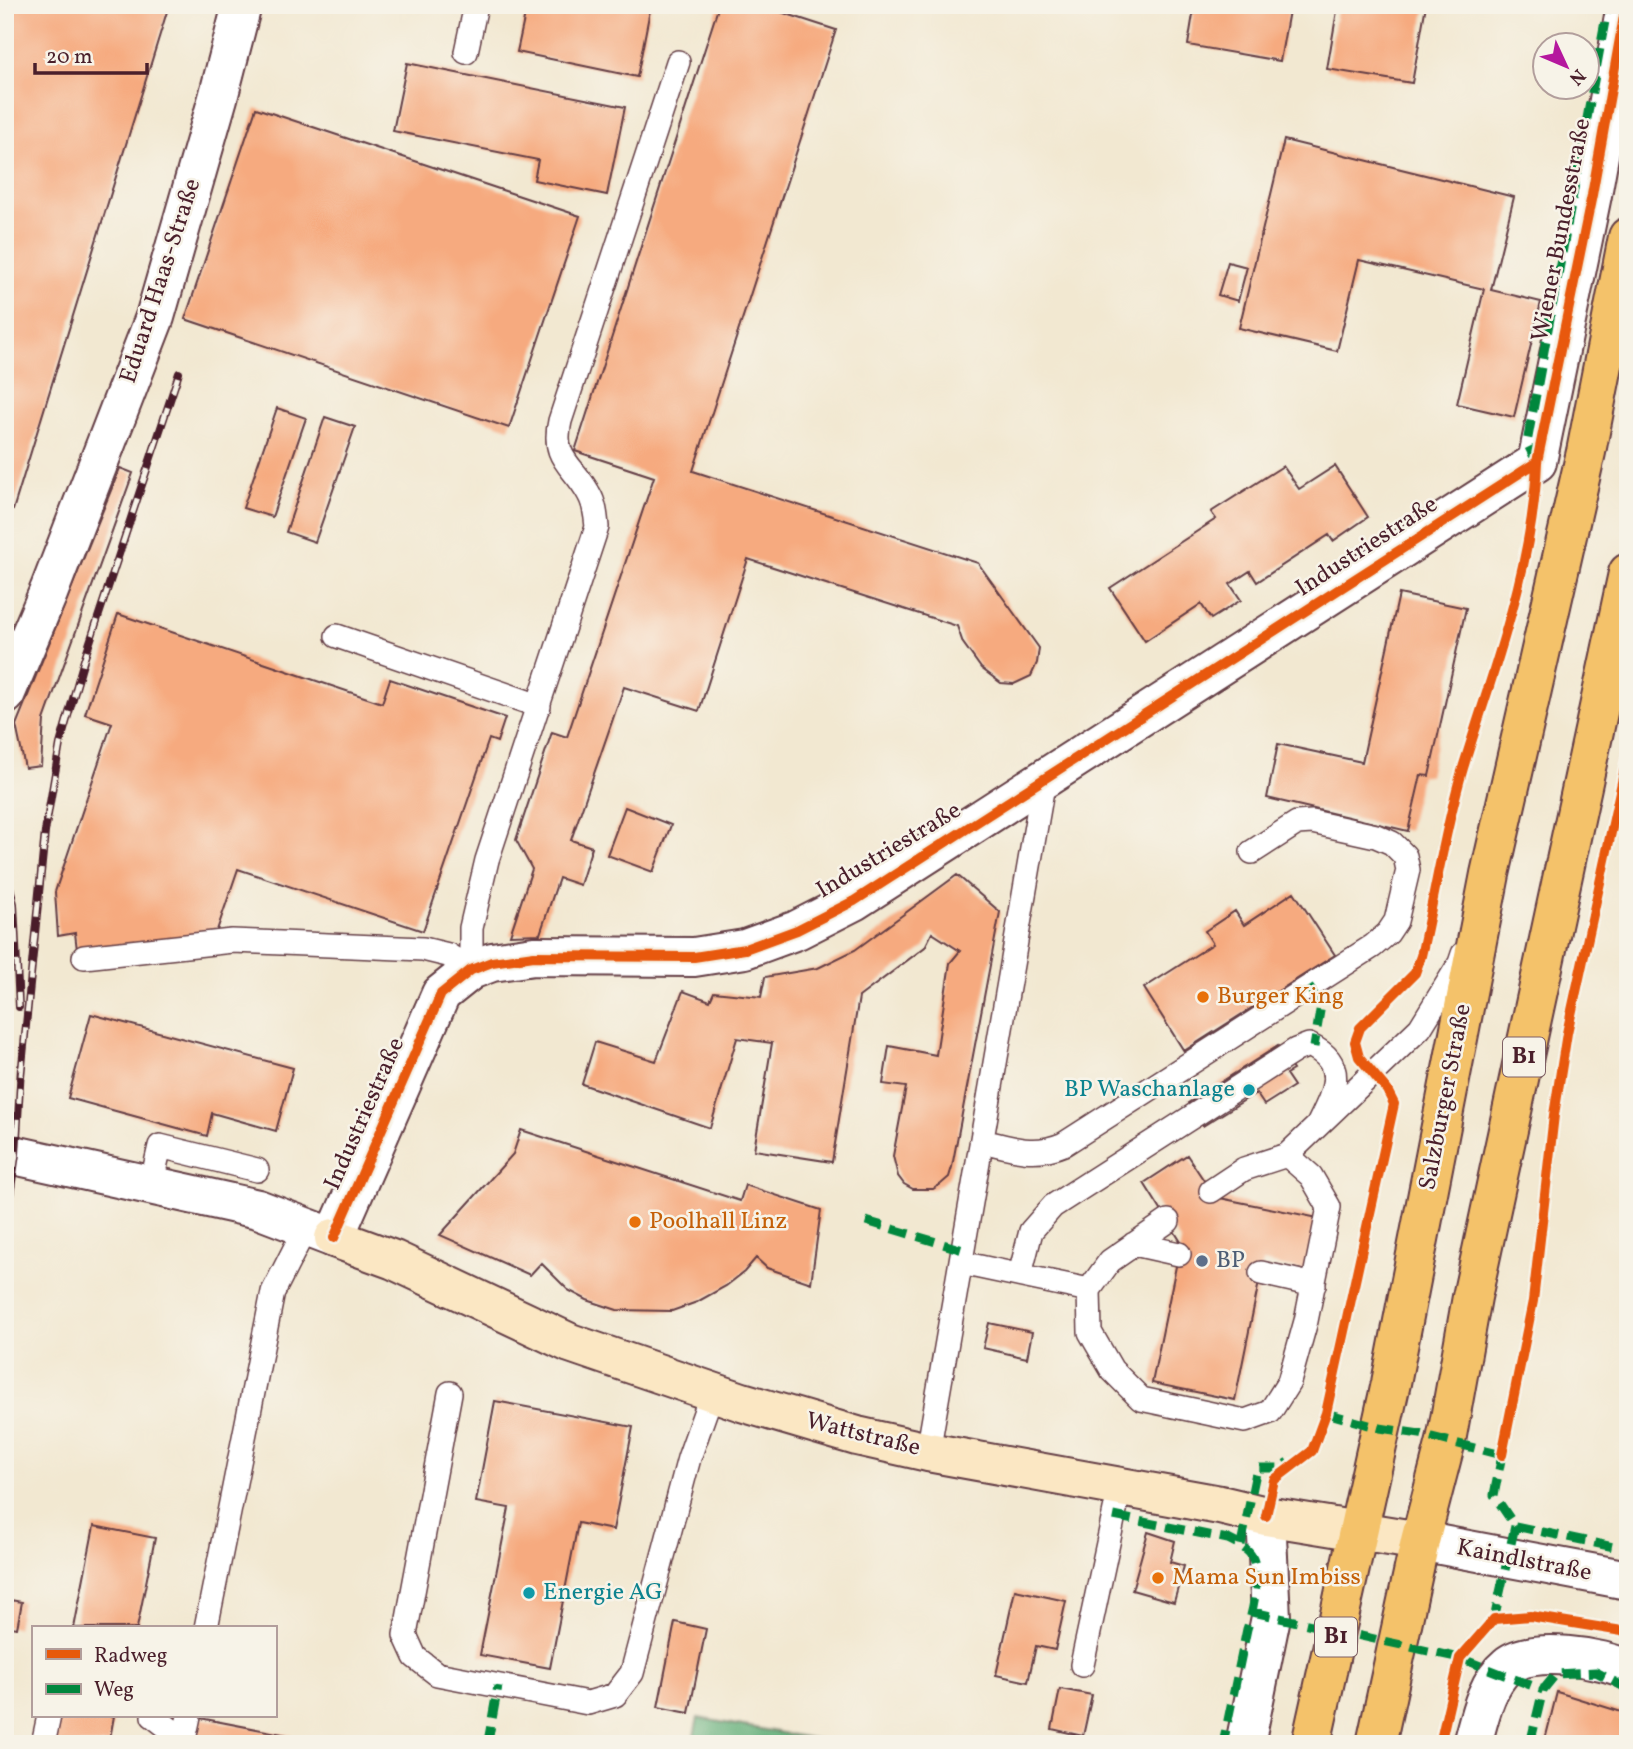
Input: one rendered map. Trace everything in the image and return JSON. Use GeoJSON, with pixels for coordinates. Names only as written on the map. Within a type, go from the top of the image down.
{"type":"FeatureCollection","features":[{"type":"Feature","properties":{"kind":"main road","name":"Salzburger Straße"},"geometry":{"type":"LineString","coordinates":[[1311,1744],[1391,1383],[1490,874],[1586,452],[1628,237]]}},
{"type":"Feature","properties":{"kind":"main road","name":"B1"},"geometry":{"type":"LineString","coordinates":[[1376,1744],[1420,1541],[1446,1441],[1472,1297],[1628,573]]}},
{"type":"Feature","properties":{"kind":"street","name":"Eduard Haas-Straße"},"geometry":{"type":"LineString","coordinates":[[5,695],[49,591],[155,317],[242,5]]}},
{"type":"Feature","properties":{"kind":"street","name":"Wiener Bundesstraße"},"geometry":{"type":"LineString","coordinates":[[1537,462],[1592,195],[1626,5]]}},
{"type":"Feature","properties":{"kind":"street","name":"Industriestraße"},"geometry":{"type":"LineString","coordinates":[[320,1233],[441,994],[471,970],[492,962],[534,956],[694,957],[746,949],[797,930],[854,901],[1537,462]]}},
{"type":"Feature","properties":{"kind":"street"},"geometry":{"type":"LineString","coordinates":[[5,1153],[258,1209],[320,1233]]}},
{"type":"Feature","properties":{"kind":"street","name":"Wattstraße"},"geometry":{"type":"LineString","coordinates":[[320,1233],[394,1260],[570,1343],[712,1393],[848,1433],[928,1452],[1220,1505],[1266,1516],[1420,1541]]}},
{"type":"Feature","properties":{"kind":"street"},"geometry":{"type":"LineString","coordinates":[[1245,1744],[1271,1617],[1266,1516]]}},
{"type":"Feature","properties":{"kind":"street","name":"Kaindlstraße"},"geometry":{"type":"LineString","coordinates":[[1420,1541],[1628,1580]]}},
{"type":"Feature","properties":{"kind":"street"},"geometry":{"type":"LineString","coordinates":[[1472,1744],[1494,1680],[1508,1664],[1525,1658],[1566,1655],[1615,1663],[1628,1670]]}},
{"type":"Feature","properties":{"kind":"lane"},"geometry":{"type":"LineString","coordinates":[[466,52],[476,5]]}},
{"type":"Feature","properties":{"kind":"lane"},"geometry":{"type":"LineString","coordinates":[[471,970],[471,928],[487,860],[597,527],[596,512],[589,495],[563,458],[556,439],[560,421],[678,62]]}},
{"type":"Feature","properties":{"kind":"lane"},"geometry":{"type":"LineString","coordinates":[[337,636],[539,706]]}},
{"type":"Feature","properties":{"kind":"lane"},"geometry":{"type":"LineString","coordinates":[[928,1452],[1044,779]]}},
{"type":"Feature","properties":{"kind":"lane"},"geometry":{"type":"LineString","coordinates":[[982,1142],[1029,1152],[1048,1151],[1064,1144],[1373,946],[1388,933],[1395,922],[1408,870],[1405,856],[1392,843],[1376,836],[1297,823],[1252,852]]}},
{"type":"Feature","properties":{"kind":"lane"},"geometry":{"type":"LineString","coordinates":[[1210,1191],[1244,1169],[1287,1155],[1420,1028],[1460,963],[1490,874]]}},
{"type":"Feature","properties":{"kind":"lane"},"geometry":{"type":"LineString","coordinates":[[84,957],[232,942],[423,949],[448,955],[471,970]]}},
{"type":"Feature","properties":{"kind":"lane"},"geometry":{"type":"LineString","coordinates":[[1020,1275],[1031,1231],[1053,1206],[1296,1050],[1310,1045],[1323,1051],[1333,1066],[1335,1091],[1318,1125]]}},
{"type":"Feature","properties":{"kind":"lane"},"geometry":{"type":"LineString","coordinates":[[151,1185],[160,1146],[257,1170]]}},
{"type":"Feature","properties":{"kind":"lane"},"geometry":{"type":"LineString","coordinates":[[1168,1221],[1110,1261],[1089,1290],[1090,1332],[1112,1370],[1141,1399],[1245,1421],[1270,1412],[1289,1382],[1306,1321],[1329,1208],[1311,1177],[1287,1155]]}},
{"type":"Feature","properties":{"kind":"lane"},"geometry":{"type":"LineString","coordinates":[[206,1626],[273,1292],[320,1233]]}},
{"type":"Feature","properties":{"kind":"lane"},"geometry":{"type":"LineString","coordinates":[[1134,1244],[1179,1254]]}},
{"type":"Feature","properties":{"kind":"lane"},"geometry":{"type":"LineString","coordinates":[[961,1263],[1089,1290]]}},
{"type":"Feature","properties":{"kind":"lane"},"geometry":{"type":"LineString","coordinates":[[1261,1273],[1314,1285]]}},
{"type":"Feature","properties":{"kind":"lane"},"geometry":{"type":"LineString","coordinates":[[450,1393],[405,1635],[415,1657],[437,1674],[588,1703],[615,1695],[632,1673],[689,1458],[712,1393]]}},
{"type":"Feature","properties":{"kind":"lane"},"geometry":{"type":"LineString","coordinates":[[1082,1665],[1120,1487]]}},
{"type":"Feature","properties":{"kind":"lane"},"geometry":{"type":"LineString","coordinates":[[43,1744],[49,1718]]}},
{"type":"Feature","properties":{"kind":"lane"},"geometry":{"type":"LineString","coordinates":[[155,1718],[183,1742],[189,1718]]}},
{"type":"Feature","properties":{"kind":"green space"},"geometry":{"type":"Polygon","coordinates":[[[698,1718],[844,1744],[692,1744],[698,1718]]]}},
{"type":"Feature","properties":{"kind":"building"},"geometry":{"type":"Polygon","coordinates":[[[5,5],[169,5],[13,510],[5,508],[5,5]]]}},
{"type":"Feature","properties":{"kind":"building"},"geometry":{"type":"Polygon","coordinates":[[[527,5],[651,5],[637,77],[517,52],[527,5]]]}},
{"type":"Feature","properties":{"kind":"building"},"geometry":{"type":"Polygon","coordinates":[[[719,5],[759,5],[836,30],[693,471],[978,563],[1039,648],[1037,663],[1031,676],[1014,684],[1001,683],[981,668],[963,643],[957,626],[748,559],[699,711],[624,687],[571,840],[592,847],[580,885],[559,878],[540,934],[510,935],[532,869],[516,840],[552,732],[567,737],[654,477],[575,451],[719,5]]]}},
{"type":"Feature","properties":{"kind":"building"},"geometry":{"type":"Polygon","coordinates":[[[1188,5],[1290,5],[1280,61],[1188,45],[1194,8],[1188,5]]]}},
{"type":"Feature","properties":{"kind":"building"},"geometry":{"type":"Polygon","coordinates":[[[1338,5],[1426,5],[1412,83],[1327,69],[1338,5]]]}},
{"type":"Feature","properties":{"kind":"building"},"geometry":{"type":"Polygon","coordinates":[[[407,63],[625,107],[607,195],[534,180],[538,160],[393,131],[407,63]]]}},
{"type":"Feature","properties":{"kind":"building"},"geometry":{"type":"Polygon","coordinates":[[[256,108],[580,216],[509,428],[185,319],[256,108]]]}},
{"type":"Feature","properties":{"kind":"building"},"geometry":{"type":"Polygon","coordinates":[[[1284,140],[1514,197],[1491,290],[1541,302],[1514,417],[1457,404],[1484,289],[1359,260],[1337,351],[1239,328],[1284,140]]]}},
{"type":"Feature","properties":{"kind":"building"},"geometry":{"type":"Polygon","coordinates":[[[1228,262],[1247,267],[1238,301],[1218,295],[1228,262]]]}},
{"type":"Feature","properties":{"kind":"building"},"geometry":{"type":"Polygon","coordinates":[[[277,408],[306,418],[272,517],[243,508],[277,408]]]}},
{"type":"Feature","properties":{"kind":"building"},"geometry":{"type":"Polygon","coordinates":[[[325,417],[355,427],[315,542],[286,532],[325,417]]]}},
{"type":"Feature","properties":{"kind":"building"},"geometry":{"type":"Polygon","coordinates":[[[1283,466],[1299,489],[1335,466],[1368,517],[1333,541],[1329,535],[1257,582],[1250,571],[1230,584],[1241,600],[1211,619],[1201,604],[1145,641],[1110,588],[1216,519],[1211,512],[1283,466]]]}},
{"type":"Feature","properties":{"kind":"building"},"geometry":{"type":"Polygon","coordinates":[[[120,468],[133,473],[44,720],[41,766],[25,768],[16,725],[120,468]]]}},
{"type":"Feature","properties":{"kind":"building"},"geometry":{"type":"Polygon","coordinates":[[[1399,594],[1466,608],[1429,776],[1421,775],[1408,831],[1267,798],[1278,744],[1362,762],[1399,594]]]}},
{"type":"Feature","properties":{"kind":"building"},"geometry":{"type":"Polygon","coordinates":[[[118,614],[382,703],[390,679],[505,718],[497,742],[489,739],[423,931],[238,869],[215,936],[77,950],[75,933],[58,936],[55,892],[112,723],[85,714],[118,614]]]}},
{"type":"Feature","properties":{"kind":"building"},"geometry":{"type":"Polygon","coordinates":[[[625,807],[671,825],[653,872],[607,855],[625,807]]]}},
{"type":"Feature","properties":{"kind":"building"},"geometry":{"type":"Polygon","coordinates":[[[957,875],[1000,912],[952,1167],[949,1177],[933,1189],[913,1189],[904,1184],[898,1176],[893,1156],[906,1087],[883,1084],[889,1046],[936,1055],[950,963],[960,951],[932,933],[925,947],[859,997],[832,1162],[754,1150],[772,1043],[737,1038],[710,1128],[582,1084],[595,1042],[656,1061],[683,991],[710,1001],[714,992],[761,997],[765,977],[818,968],[855,950],[957,875]]]}},
{"type":"Feature","properties":{"kind":"building"},"geometry":{"type":"Polygon","coordinates":[[[1294,892],[1335,955],[1184,1051],[1144,988],[1213,944],[1205,931],[1235,911],[1244,925],[1294,892]]]}},
{"type":"Feature","properties":{"kind":"building"},"geometry":{"type":"Polygon","coordinates":[[[91,1014],[293,1068],[276,1131],[212,1113],[207,1136],[68,1098],[91,1014]]]}},
{"type":"Feature","properties":{"kind":"building","name":"BP Waschanlage"},"geometry":{"type":"Polygon","coordinates":[[[1278,1046],[1293,1070],[1286,1074],[1294,1086],[1264,1105],[1256,1093],[1203,1126],[1188,1103],[1278,1046]]]}},
{"type":"Feature","properties":{"kind":"building","name":"Poolhall Linz"},"geometry":{"type":"Polygon","coordinates":[[[521,1130],[740,1201],[745,1185],[821,1210],[811,1283],[767,1268],[756,1258],[726,1286],[697,1302],[672,1311],[617,1310],[568,1290],[541,1263],[530,1275],[440,1235],[513,1154],[521,1130]]]}},
{"type":"Feature","properties":{"kind":"building"},"geometry":{"type":"Polygon","coordinates":[[[1187,1155],[1215,1197],[1318,1218],[1306,1271],[1263,1262],[1235,1400],[1152,1383],[1181,1242],[1144,1183],[1187,1155]]]}},
{"type":"Feature","properties":{"kind":"building"},"geometry":{"type":"Polygon","coordinates":[[[989,1323],[1032,1332],[1027,1358],[983,1348],[989,1323]]]}},
{"type":"Feature","properties":{"kind":"building","name":"Energie AG"},"geometry":{"type":"Polygon","coordinates":[[[495,1401],[633,1427],[613,1530],[578,1523],[550,1668],[480,1655],[509,1508],[476,1502],[495,1401]]]}},
{"type":"Feature","properties":{"kind":"building"},"geometry":{"type":"Polygon","coordinates":[[[94,1526],[155,1538],[137,1626],[74,1626],[94,1526]]]}},
{"type":"Feature","properties":{"kind":"building","name":"Mama Sun Imbiss"},"geometry":{"type":"Polygon","coordinates":[[[1148,1532],[1175,1541],[1170,1562],[1184,1566],[1174,1602],[1132,1590],[1148,1532]]]}},
{"type":"Feature","properties":{"kind":"building"},"geometry":{"type":"Polygon","coordinates":[[[1015,1590],[1066,1601],[1055,1650],[1036,1646],[1028,1682],[996,1675],[1015,1590]]]}},
{"type":"Feature","properties":{"kind":"building"},"geometry":{"type":"Polygon","coordinates":[[[5,1599],[22,1602],[17,1628],[5,1626],[5,1599]]]}},
{"type":"Feature","properties":{"kind":"building"},"geometry":{"type":"Polygon","coordinates":[[[675,1622],[706,1629],[689,1713],[658,1707],[675,1622]]]}},
{"type":"Feature","properties":{"kind":"building"},"geometry":{"type":"Polygon","coordinates":[[[1060,1689],[1092,1695],[1083,1736],[1052,1729],[1060,1689]]]}},
{"type":"Feature","properties":{"kind":"building"},"geometry":{"type":"Polygon","coordinates":[[[1557,1692],[1628,1714],[1628,1744],[1544,1744],[1557,1692]]]}},
{"type":"Feature","properties":{"kind":"building"},"geometry":{"type":"Polygon","coordinates":[[[59,1718],[114,1718],[109,1744],[54,1744],[59,1718]]]}},
{"type":"Feature","properties":{"kind":"building"},"geometry":{"type":"Polygon","coordinates":[[[200,1718],[324,1742],[324,1744],[195,1744],[200,1718]]]}},
{"type":"Feature","properties":{"kind":"railway"},"geometry":{"type":"LineString","coordinates":[[21,1076],[45,832],[60,744],[84,660],[179,373]]}},
{"type":"Feature","properties":{"kind":"railway"},"geometry":{"type":"LineString","coordinates":[[5,866],[14,904],[19,1007]]}},
{"type":"Feature","properties":{"kind":"railway"},"geometry":{"type":"LineString","coordinates":[[5,1230],[16,1154],[21,1067]]}},
{"type":"Feature","properties":{"kind":"marked path"},"geometry":{"type":"LineString","coordinates":[[1537,463],[1527,443],[1608,5]]}},
{"type":"Feature","properties":{"kind":"marked path"},"geometry":{"type":"LineString","coordinates":[[1309,987],[1321,1005],[1314,1047]]}},
{"type":"Feature","properties":{"kind":"marked path"},"geometry":{"type":"LineString","coordinates":[[866,1221],[963,1250]]}},
{"type":"Feature","properties":{"kind":"marked path"},"geometry":{"type":"LineString","coordinates":[[1326,1413],[1502,1455]]}},
{"type":"Feature","properties":{"kind":"marked path"},"geometry":{"type":"LineString","coordinates":[[1492,1622],[1515,1526],[1494,1495],[1503,1450]]}},
{"type":"Feature","properties":{"kind":"marked path"},"geometry":{"type":"LineString","coordinates":[[1241,1545],[1257,1468],[1279,1468],[1288,1462]]}},
{"type":"Feature","properties":{"kind":"marked path"},"geometry":{"type":"LineString","coordinates":[[1114,1516],[1228,1539],[1251,1555],[1256,1571],[1254,1602],[1223,1744]]}},
{"type":"Feature","properties":{"kind":"marked path"},"geometry":{"type":"LineString","coordinates":[[1515,1526],[1628,1550]]}},
{"type":"Feature","properties":{"kind":"marked path"},"geometry":{"type":"LineString","coordinates":[[1253,1612],[1460,1658],[1543,1690]]}},
{"type":"Feature","properties":{"kind":"marked path"},"geometry":{"type":"LineString","coordinates":[[1530,1744],[1543,1690],[1556,1674],[1596,1672],[1628,1689]]}},
{"type":"Feature","properties":{"kind":"marked path"},"geometry":{"type":"LineString","coordinates":[[492,1744],[489,1736],[498,1686]]}},
{"type":"Feature","properties":{"kind":"cycle path"},"geometry":{"type":"LineString","coordinates":[[1266,1516],[1274,1480],[1312,1451],[1326,1413],[1394,1104],[1387,1090],[1359,1057],[1355,1042],[1360,1028],[1415,973],[1463,768],[1520,579],[1534,501],[1537,462],[1592,195],[1626,5]]}},
{"type":"Feature","properties":{"kind":"cycle path"},"geometry":{"type":"LineString","coordinates":[[334,1238],[441,994],[471,970],[492,962],[534,956],[694,957],[745,949],[797,930],[854,901],[1537,462]]}},
{"type":"Feature","properties":{"kind":"cycle path"},"geometry":{"type":"LineString","coordinates":[[1502,1455],[1533,1301],[1554,1115],[1567,1033],[1628,755]]}},
{"type":"Feature","properties":{"kind":"cycle path"},"geometry":{"type":"LineString","coordinates":[[1440,1744],[1460,1658],[1494,1619],[1530,1616],[1628,1632]]}},
{"type":"Feature","properties":{"kind":"place","name":"Burger King"},"geometry":{"type":"Point","coordinates":[1203,997]}},
{"type":"Feature","properties":{"kind":"place","name":"BP Waschanlage"},"geometry":{"type":"Point","coordinates":[1249,1090]}},
{"type":"Feature","properties":{"kind":"place","name":"Poolhall Linz"},"geometry":{"type":"Point","coordinates":[635,1222]}},
{"type":"Feature","properties":{"kind":"place","name":"BP"},"geometry":{"type":"Point","coordinates":[1202,1261]}},
{"type":"Feature","properties":{"kind":"place","name":"Mama Sun Imbiss"},"geometry":{"type":"Point","coordinates":[1158,1578]}},
{"type":"Feature","properties":{"kind":"place","name":"Energie AG"},"geometry":{"type":"Point","coordinates":[529,1593]}}]}
